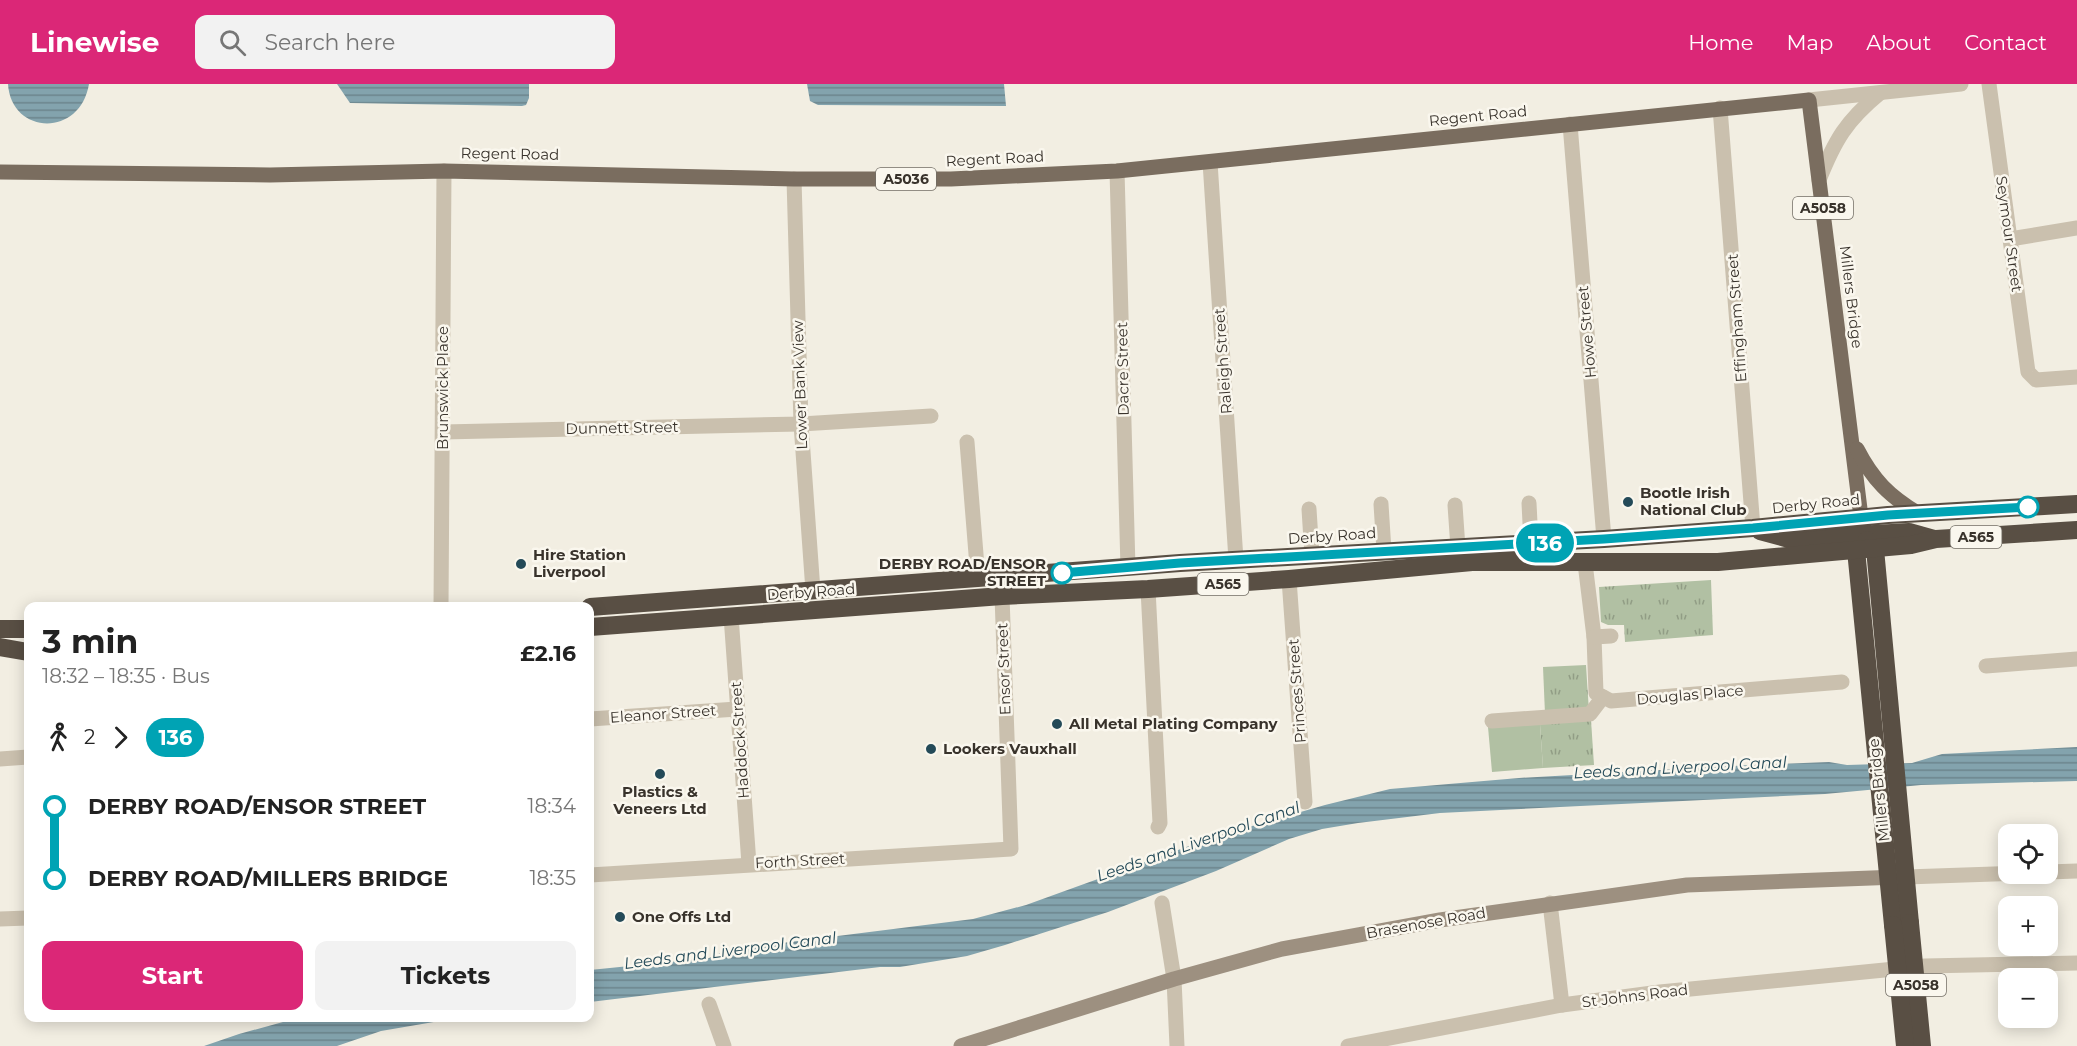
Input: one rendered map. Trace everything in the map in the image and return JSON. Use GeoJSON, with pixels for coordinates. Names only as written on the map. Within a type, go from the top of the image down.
{"type":"FeatureCollection","features":[{"type":"Feature","properties":{"kind":"highway","name":"Derby Road"},"geometry":{"type":"LineString","coordinates":[[594,627],[1002,596],[1148,590],[1472,562],[1718,561],[1860,534],[1919,514],[2077,504]]}},
{"type":"Feature","properties":{"kind":"highway","name":"Derby Road"},"geometry":{"type":"LineString","coordinates":[[594,607],[1383,550],[1458,548],[1753,528],[1860,534],[1875,549],[1911,545],[1936,539],[2077,530]]}},
{"type":"Feature","properties":{"kind":"highway"},"geometry":{"type":"LineString","coordinates":[[1860,534],[1910,531],[1936,539]]}},
{"type":"Feature","properties":{"kind":"highway","name":"Millers Bridge"},"geometry":{"type":"LineString","coordinates":[[1860,534],[1885,752],[1901,924],[1905,1046]]}},
{"type":"Feature","properties":{"kind":"highway","name":"Millers Bridge"},"geometry":{"type":"LineString","coordinates":[[1875,549],[1885,752]]}},
{"type":"Feature","properties":{"kind":"highway"},"geometry":{"type":"LineString","coordinates":[[0,629],[24,629]]}},
{"type":"Feature","properties":{"kind":"highway"},"geometry":{"type":"LineString","coordinates":[[0,647],[24,652]]}},
{"type":"Feature","properties":{"kind":"highway"},"geometry":{"type":"LineString","coordinates":[[0,655],[24,653]]}},
{"type":"Feature","properties":{"kind":"highway","name":"Millers Bridge"},"geometry":{"type":"LineString","coordinates":[[1901,924],[1922,1046]]}},
{"type":"Feature","properties":{"kind":"main road","name":"Regent Road"},"geometry":{"type":"LineString","coordinates":[[0,172],[270,175],[444,171],[794,179],[951,179],[1117,171],[1809,100]]}},
{"type":"Feature","properties":{"kind":"main road","name":"Millers Bridge"},"geometry":{"type":"LineString","coordinates":[[1809,100],[1852,438],[1860,534]]}},
{"type":"Feature","properties":{"kind":"main road"},"geometry":{"type":"LineString","coordinates":[[1852,438],[1869,472],[1888,494],[1919,514]]}},
{"type":"Feature","properties":{"kind":"main road","name":"Brasenose Road"},"geometry":{"type":"LineString","coordinates":[[961,1046],[1174,979],[1282,949],[1440,920],[1550,903],[1687,885],[1896,868]]}},
{"type":"Feature","properties":{"kind":"street","name":"Regent Road"},"geometry":{"type":"LineString","coordinates":[[1809,100],[1960,84]]}},
{"type":"Feature","properties":{"kind":"street","name":"Seymour Street"},"geometry":{"type":"LineString","coordinates":[[1989,84],[2028,372],[2036,380],[2077,377]]}},
{"type":"Feature","properties":{"kind":"street"},"geometry":{"type":"LineString","coordinates":[[1819,180],[1844,127],[1859,110],[1880,93]]}},
{"type":"Feature","properties":{"kind":"street","name":"Effingham Street"},"geometry":{"type":"LineString","coordinates":[[1720,108],[1753,528]]}},
{"type":"Feature","properties":{"kind":"street","name":"Howe Street"},"geometry":{"type":"LineString","coordinates":[[1570,124],[1604,539]]}},
{"type":"Feature","properties":{"kind":"street","name":"Raleigh Street"},"geometry":{"type":"LineString","coordinates":[[1210,162],[1236,560]]}},
{"type":"Feature","properties":{"kind":"street","name":"Brunswick Place"},"geometry":{"type":"LineString","coordinates":[[441,602],[444,171]]}},
{"type":"Feature","properties":{"kind":"street","name":"Dacre Street"},"geometry":{"type":"LineString","coordinates":[[1117,171],[1128,568]]}},
{"type":"Feature","properties":{"kind":"street","name":"Lower Bank View"},"geometry":{"type":"LineString","coordinates":[[794,179],[801,424],[813,591]]}},
{"type":"Feature","properties":{"kind":"street"},"geometry":{"type":"LineString","coordinates":[[2010,238],[2077,228]]}},
{"type":"Feature","properties":{"kind":"street","name":"Dunnett Street"},"geometry":{"type":"LineString","coordinates":[[443,432],[801,424],[931,417]]}},
{"type":"Feature","properties":{"kind":"street"},"geometry":{"type":"LineString","coordinates":[[967,442],[978,579]]}},
{"type":"Feature","properties":{"kind":"street"},"geometry":{"type":"LineString","coordinates":[[1529,503],[1531,543]]}},
{"type":"Feature","properties":{"kind":"street"},"geometry":{"type":"LineString","coordinates":[[1381,504],[1383,550]]}},
{"type":"Feature","properties":{"kind":"street"},"geometry":{"type":"LineString","coordinates":[[1455,505],[1458,548]]}},
{"type":"Feature","properties":{"kind":"street"},"geometry":{"type":"LineString","coordinates":[[1309,509],[1312,556]]}},
{"type":"Feature","properties":{"kind":"street"},"geometry":{"type":"LineString","coordinates":[[1492,721],[1590,714],[1604,697],[1596,693],[1594,638],[1585,563]]}},
{"type":"Feature","properties":{"kind":"street","name":"Princes Street"},"geometry":{"type":"LineString","coordinates":[[1289,579],[1305,802]]}},
{"type":"Feature","properties":{"kind":"street"},"geometry":{"type":"LineString","coordinates":[[1148,590],[1157,744],[1160,823],[1158,827]]}},
{"type":"Feature","properties":{"kind":"street","name":"Ensor Street"},"geometry":{"type":"LineString","coordinates":[[1002,596],[1011,849]]}},
{"type":"Feature","properties":{"kind":"street","name":"Haddock Street"},"geometry":{"type":"LineString","coordinates":[[731,616],[749,864]]}},
{"type":"Feature","properties":{"kind":"street"},"geometry":{"type":"LineString","coordinates":[[1594,638],[1611,636]]}},
{"type":"Feature","properties":{"kind":"street"},"geometry":{"type":"LineString","coordinates":[[1986,666],[2077,658]]}},
{"type":"Feature","properties":{"kind":"street","name":"Douglas Place"},"geometry":{"type":"LineString","coordinates":[[1604,697],[1611,701],[1842,682]]}},
{"type":"Feature","properties":{"kind":"street","name":"Eleanor Street"},"geometry":{"type":"LineString","coordinates":[[594,719],[737,709]]}},
{"type":"Feature","properties":{"kind":"street"},"geometry":{"type":"LineString","coordinates":[[0,759],[24,758]]}},
{"type":"Feature","properties":{"kind":"street","name":"Forth Street"},"geometry":{"type":"LineString","coordinates":[[594,875],[1011,849]]}},
{"type":"Feature","properties":{"kind":"street"},"geometry":{"type":"LineString","coordinates":[[1896,868],[1998,872]]}},
{"type":"Feature","properties":{"kind":"street"},"geometry":{"type":"LineString","coordinates":[[2058,872],[2077,871]]}},
{"type":"Feature","properties":{"kind":"street"},"geometry":{"type":"LineString","coordinates":[[1162,903],[1174,979],[1177,1046]]}},
{"type":"Feature","properties":{"kind":"street"},"geometry":{"type":"LineString","coordinates":[[1550,903],[1562,1005]]}},
{"type":"Feature","properties":{"kind":"street"},"geometry":{"type":"LineString","coordinates":[[0,919],[24,918]]}},
{"type":"Feature","properties":{"kind":"street","name":"St Johns Road"},"geometry":{"type":"LineString","coordinates":[[1348,1046],[1562,1005],[1660,992],[1925,966],[2077,963]]}},
{"type":"Feature","properties":{"kind":"street"},"geometry":{"type":"LineString","coordinates":[[709,1004],[724,1046]]}},
{"type":"Feature","properties":{"kind":"green space"},"geometry":{"type":"Polygon","coordinates":[[[1711,580],[1713,635],[1625,642],[1624,625],[1608,625],[1601,622],[1599,587],[1711,580]]]}},
{"type":"Feature","properties":{"kind":"green space"},"geometry":{"type":"Polygon","coordinates":[[[1586,665],[1589,712],[1545,714],[1543,667],[1586,665]]]}},
{"type":"Feature","properties":{"kind":"green space"},"geometry":{"type":"Polygon","coordinates":[[[1591,720],[1594,765],[1543,768],[1540,724],[1591,720]]]}},
{"type":"Feature","properties":{"kind":"green space"},"geometry":{"type":"Polygon","coordinates":[[[1540,724],[1543,768],[1492,772],[1488,727],[1540,724]]]}},
{"type":"Feature","properties":{"kind":"water"},"geometry":{"type":"Polygon","coordinates":[[[8,84],[89,84],[83,102],[73,114],[60,121],[46,123],[33,121],[21,113],[12,101],[8,84]]]}},
{"type":"Feature","properties":{"kind":"water"},"geometry":{"type":"Polygon","coordinates":[[[337,84],[529,84],[529,98],[526,105],[522,106],[350,103],[337,84]]]}},
{"type":"Feature","properties":{"kind":"water"},"geometry":{"type":"Polygon","coordinates":[[[807,84],[1004,84],[1006,106],[818,105],[810,101],[807,84]]]}},
{"type":"Feature","properties":{"kind":"water","name":"Leeds and Liverpool Canal"},"geometry":{"type":"Polygon","coordinates":[[[2077,747],[2077,781],[1921,785],[1825,794],[1440,813],[1358,823],[1322,829],[1289,839],[1216,871],[1108,912],[967,956],[900,967],[880,967],[594,1002],[594,970],[709,958],[735,947],[973,919],[1026,905],[1214,837],[1390,789],[1519,778],[1750,765],[1829,762],[1847,765],[1912,763],[1942,754],[2077,747]]]}},
{"type":"Feature","properties":{"kind":"water"},"geometry":{"type":"Polygon","coordinates":[[[283,1022],[434,1022],[381,1031],[337,1046],[204,1046],[283,1022]]]}},
{"type":"Feature","properties":{"kind":"bus line","name":"136"},"geometry":{"type":"LineString","coordinates":[[1062,573],[1383,550],[1604,539],[1888,515],[2028,507]]}},
{"type":"Feature","properties":{"kind":"place","name":"Bootle Irish National Club"},"geometry":{"type":"Point","coordinates":[1628,502]}},
{"type":"Feature","properties":{"kind":"place","name":"Hire Station Liverpool"},"geometry":{"type":"Point","coordinates":[521,564]}},
{"type":"Feature","properties":{"kind":"place","name":"DERBY ROAD/ENSOR STREET"},"geometry":{"type":"Point","coordinates":[1062,573]}},
{"type":"Feature","properties":{"kind":"place","name":"All Metal Plating Company"},"geometry":{"type":"Point","coordinates":[1057,724]}},
{"type":"Feature","properties":{"kind":"place","name":"Lookers Vauxhall"},"geometry":{"type":"Point","coordinates":[931,749]}},
{"type":"Feature","properties":{"kind":"place","name":"Plastics & Veneers Ltd"},"geometry":{"type":"Point","coordinates":[660,774]}},
{"type":"Feature","properties":{"kind":"place","name":"One Offs Ltd"},"geometry":{"type":"Point","coordinates":[620,917]}}]}
